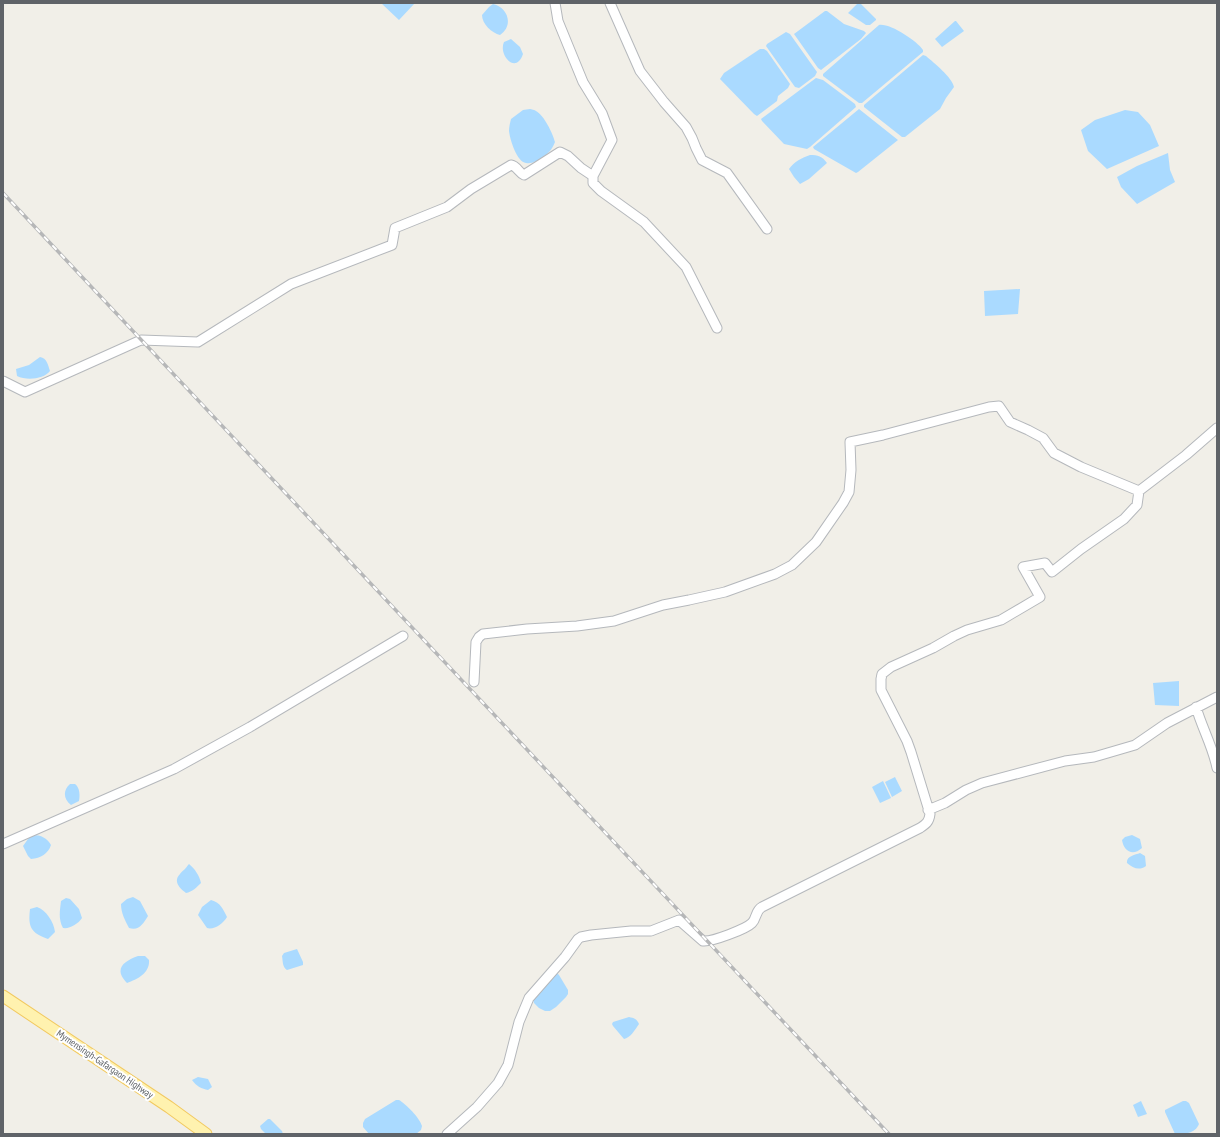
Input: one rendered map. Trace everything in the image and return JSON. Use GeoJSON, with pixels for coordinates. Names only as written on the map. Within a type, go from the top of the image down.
{"type":"FeatureCollection","features":[{"type":"Feature","properties":{"kind":"main road","name":"Mymensingh-Gafargaon Highway"},"geometry":{"type":"LineString","coordinates":[[3,996],[170,1107],[206,1134]]}},
{"type":"Feature","properties":{"kind":"street"},"geometry":{"type":"LineString","coordinates":[[555,3],[558,20],[583,82],[602,113],[612,140],[593,176],[593,183],[601,191],[644,222],[686,267],[717,328]]}},
{"type":"Feature","properties":{"kind":"street"},"geometry":{"type":"LineString","coordinates":[[610,3],[640,71],[686,127],[702,160],[727,173],[767,229]]}},
{"type":"Feature","properties":{"kind":"street"},"geometry":{"type":"LineString","coordinates":[[3,381],[25,392],[141,340],[198,342],[291,284],[392,245],[395,228],[447,207],[471,189],[512,165],[524,175],[560,152],[568,156],[580,168],[593,176]]}},
{"type":"Feature","properties":{"kind":"street"},"geometry":{"type":"LineString","coordinates":[[474,682],[476,642],[483,634],[577,626],[614,621],[663,605],[725,592],[775,574],[792,564],[816,542],[849,492],[851,470],[850,442],[883,435],[989,407],[999,406],[1010,422],[1043,438],[1054,453],[1082,467],[1140,491]]}},
{"type":"Feature","properties":{"kind":"street"},"geometry":{"type":"LineString","coordinates":[[447,1134],[477,1106],[498,1083],[508,1065],[519,1022],[528,998],[581,937],[631,931],[650,931],[679,920],[703,941],[708,942],[750,925],[754,921],[757,911],[762,907],[927,824],[930,814],[912,752],[881,690],[882,674],[891,667],[933,648],[967,630],[1001,620],[1040,597],[1023,567],[1045,563],[1052,572],[1081,548],[1124,519],[1137,505],[1140,491],[1186,455],[1217,428]]}},
{"type":"Feature","properties":{"kind":"street"},"geometry":{"type":"LineString","coordinates":[[3,844],[174,769],[250,727],[403,636]]}},
{"type":"Feature","properties":{"kind":"street"},"geometry":{"type":"LineString","coordinates":[[928,810],[945,803],[966,790],[982,783],[1065,762],[1094,758],[1134,745],[1167,723],[1217,697]]}},
{"type":"Feature","properties":{"kind":"street"},"geometry":{"type":"LineString","coordinates":[[1196,707],[1214,753],[1217,768]]}},
{"type":"Feature","properties":{"kind":"water"},"geometry":{"type":"Polygon","coordinates":[[[381,3],[415,3],[399,20],[381,3]]]}},
{"type":"Feature","properties":{"kind":"water"},"geometry":{"type":"Polygon","coordinates":[[[858,3],[861,4],[876,19],[870,25],[866,25],[848,13],[858,3]]]}},
{"type":"Feature","properties":{"kind":"water"},"geometry":{"type":"Polygon","coordinates":[[[493,4],[502,9],[507,17],[507,27],[500,35],[488,28],[482,18],[482,15],[493,4]]]}},
{"type":"Feature","properties":{"kind":"water"},"geometry":{"type":"Polygon","coordinates":[[[825,11],[844,24],[866,33],[861,39],[821,70],[818,68],[794,34],[825,11]]]}},
{"type":"Feature","properties":{"kind":"water"},"geometry":{"type":"Polygon","coordinates":[[[955,21],[964,31],[942,47],[935,39],[955,21]]]}},
{"type":"Feature","properties":{"kind":"water"},"geometry":{"type":"Polygon","coordinates":[[[879,25],[890,27],[903,33],[920,46],[923,52],[862,103],[859,103],[823,76],[823,74],[879,25]]]}},
{"type":"Feature","properties":{"kind":"water"},"geometry":{"type":"Polygon","coordinates":[[[786,32],[790,34],[817,72],[815,76],[799,88],[795,87],[766,46],[786,32]]]}},
{"type":"Feature","properties":{"kind":"water"},"geometry":{"type":"Polygon","coordinates":[[[511,39],[520,47],[523,54],[520,60],[516,63],[509,61],[503,52],[504,42],[511,39]]]}},
{"type":"Feature","properties":{"kind":"water"},"geometry":{"type":"Polygon","coordinates":[[[760,49],[767,51],[790,84],[788,88],[778,96],[777,101],[757,116],[720,79],[724,73],[760,49]]]}},
{"type":"Feature","properties":{"kind":"water"},"geometry":{"type":"Polygon","coordinates":[[[923,55],[942,70],[953,83],[954,87],[940,109],[905,137],[902,137],[864,107],[864,105],[923,55]]]}},
{"type":"Feature","properties":{"kind":"water"},"geometry":{"type":"Polygon","coordinates":[[[816,78],[823,80],[855,104],[856,107],[807,149],[784,144],[761,119],[816,78]]]}},
{"type":"Feature","properties":{"kind":"water"},"geometry":{"type":"Polygon","coordinates":[[[530,109],[542,116],[555,142],[551,150],[546,155],[532,163],[526,163],[520,159],[514,150],[509,130],[511,119],[523,110],[530,109]]]}},
{"type":"Feature","properties":{"kind":"water"},"geometry":{"type":"Polygon","coordinates":[[[859,109],[898,140],[856,173],[813,147],[859,109]]]}},
{"type":"Feature","properties":{"kind":"water"},"geometry":{"type":"Polygon","coordinates":[[[1125,110],[1138,112],[1150,125],[1159,146],[1107,169],[1088,151],[1081,130],[1095,120],[1125,110]]]}},
{"type":"Feature","properties":{"kind":"water"},"geometry":{"type":"Polygon","coordinates":[[[1168,153],[1170,170],[1175,182],[1137,204],[1121,187],[1117,177],[1137,166],[1168,153]]]}},
{"type":"Feature","properties":{"kind":"water"},"geometry":{"type":"Polygon","coordinates":[[[810,155],[820,156],[827,163],[809,179],[800,184],[789,169],[798,160],[810,155]]]}},
{"type":"Feature","properties":{"kind":"water"},"geometry":{"type":"Polygon","coordinates":[[[1020,289],[1018,314],[985,316],[984,291],[1020,289]]]}},
{"type":"Feature","properties":{"kind":"water"},"geometry":{"type":"Polygon","coordinates":[[[40,357],[46,360],[48,364],[50,371],[47,374],[30,379],[17,376],[16,369],[29,365],[40,357]]]}},
{"type":"Feature","properties":{"kind":"water"},"geometry":{"type":"Polygon","coordinates":[[[1179,681],[1179,706],[1155,705],[1153,683],[1179,681]]]}},
{"type":"Feature","properties":{"kind":"water"},"geometry":{"type":"Polygon","coordinates":[[[895,777],[902,791],[892,797],[885,782],[895,777]]]}},
{"type":"Feature","properties":{"kind":"water"},"geometry":{"type":"Polygon","coordinates":[[[883,781],[891,798],[880,803],[872,787],[883,781]]]}},
{"type":"Feature","properties":{"kind":"water"},"geometry":{"type":"Polygon","coordinates":[[[70,784],[75,784],[79,790],[79,801],[71,805],[65,797],[66,789],[70,784]]]}},
{"type":"Feature","properties":{"kind":"water"},"geometry":{"type":"Polygon","coordinates":[[[33,835],[44,837],[51,845],[44,855],[31,859],[23,846],[33,835]]]}},
{"type":"Feature","properties":{"kind":"water"},"geometry":{"type":"Polygon","coordinates":[[[1132,835],[1140,839],[1142,848],[1135,852],[1129,852],[1122,840],[1125,837],[1132,835]]]}},
{"type":"Feature","properties":{"kind":"water"},"geometry":{"type":"Polygon","coordinates":[[[1140,853],[1145,856],[1146,866],[1136,868],[1127,863],[1129,857],[1140,853]]]}},
{"type":"Feature","properties":{"kind":"water"},"geometry":{"type":"Polygon","coordinates":[[[189,864],[196,872],[201,883],[196,888],[186,893],[179,887],[177,879],[189,864]]]}},
{"type":"Feature","properties":{"kind":"water"},"geometry":{"type":"Polygon","coordinates":[[[133,897],[140,901],[148,916],[138,928],[135,929],[129,928],[121,904],[127,899],[133,897]]]}},
{"type":"Feature","properties":{"kind":"water"},"geometry":{"type":"Polygon","coordinates":[[[66,898],[70,899],[79,909],[82,918],[74,926],[63,928],[61,925],[60,908],[61,901],[66,898]]]}},
{"type":"Feature","properties":{"kind":"water"},"geometry":{"type":"Polygon","coordinates":[[[211,900],[223,909],[227,917],[218,926],[207,928],[198,915],[202,907],[211,900]]]}},
{"type":"Feature","properties":{"kind":"water"},"geometry":{"type":"Polygon","coordinates":[[[37,907],[49,917],[53,924],[55,932],[48,939],[37,934],[30,924],[30,909],[37,907]]]}},
{"type":"Feature","properties":{"kind":"water"},"geometry":{"type":"Polygon","coordinates":[[[297,949],[303,965],[287,970],[285,969],[283,966],[282,956],[284,953],[297,949]]]}},
{"type":"Feature","properties":{"kind":"water"},"geometry":{"type":"Polygon","coordinates":[[[138,956],[145,956],[149,960],[148,969],[135,980],[127,983],[121,974],[122,966],[128,960],[138,956]]]}},
{"type":"Feature","properties":{"kind":"water"},"geometry":{"type":"Polygon","coordinates":[[[557,973],[568,990],[568,994],[556,1007],[550,1011],[545,1011],[539,1008],[533,1000],[557,973]]]}},
{"type":"Feature","properties":{"kind":"water"},"geometry":{"type":"Polygon","coordinates":[[[629,1017],[635,1019],[639,1024],[630,1035],[624,1039],[612,1024],[613,1022],[629,1017]]]}},
{"type":"Feature","properties":{"kind":"water"},"geometry":{"type":"Polygon","coordinates":[[[198,1077],[208,1079],[212,1087],[208,1090],[197,1086],[192,1080],[198,1077]]]}},
{"type":"Feature","properties":{"kind":"water"},"geometry":{"type":"Polygon","coordinates":[[[396,1100],[402,1102],[416,1115],[422,1126],[421,1130],[416,1134],[369,1134],[363,1127],[365,1119],[396,1100]]]}},
{"type":"Feature","properties":{"kind":"water"},"geometry":{"type":"Polygon","coordinates":[[[1141,1101],[1147,1114],[1138,1117],[1133,1105],[1141,1101]]]}},
{"type":"Feature","properties":{"kind":"water"},"geometry":{"type":"Polygon","coordinates":[[[1183,1101],[1189,1103],[1199,1124],[1192,1132],[1175,1134],[1165,1110],[1183,1101]]]}},
{"type":"Feature","properties":{"kind":"water"},"geometry":{"type":"Polygon","coordinates":[[[270,1119],[282,1131],[283,1134],[266,1134],[261,1129],[260,1126],[270,1119]]]}},
{"type":"Feature","properties":{"kind":"railway"},"geometry":{"type":"LineString","coordinates":[[3,193],[889,1134]]}}]}
